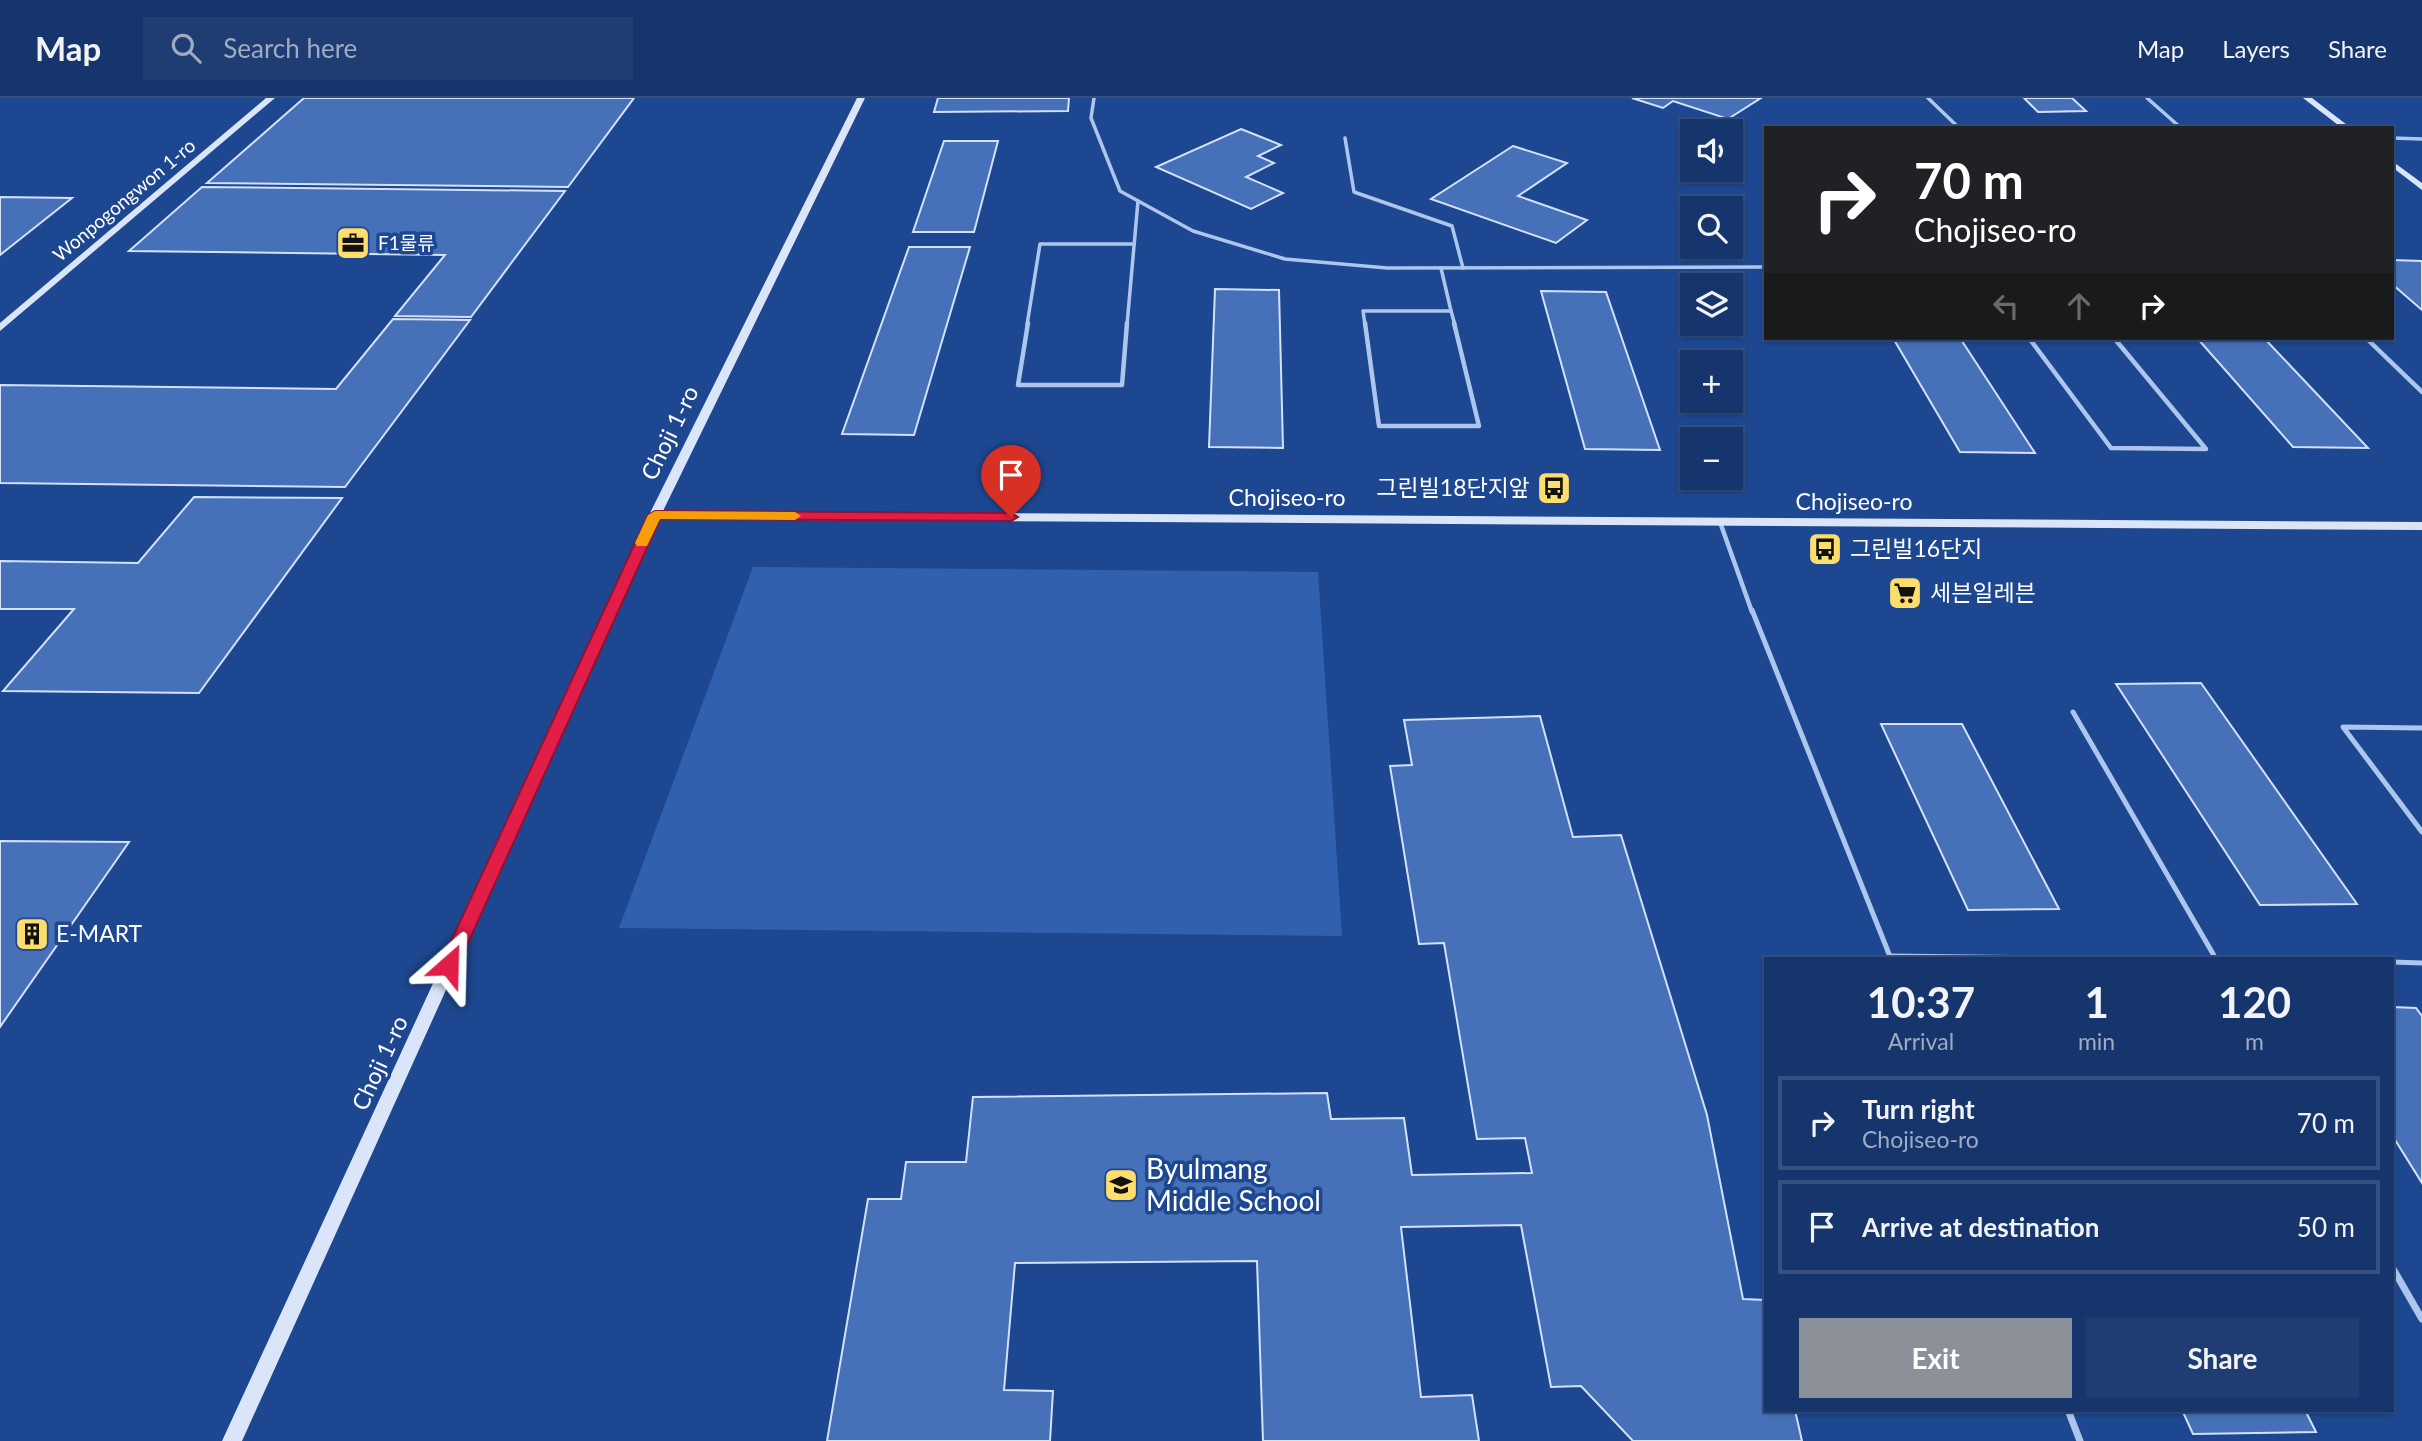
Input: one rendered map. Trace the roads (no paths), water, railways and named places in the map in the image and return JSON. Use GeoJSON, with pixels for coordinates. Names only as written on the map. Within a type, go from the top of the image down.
{"type":"FeatureCollection","features":[{"type":"Feature","properties":{"kind":"street","name":"Wonpogongwon 1-ro"},"geometry":{"type":"LineString","coordinates":[[0,328],[271,98]]}},
{"type":"Feature","properties":{"kind":"street","name":"Choji 1-ro"},"geometry":{"type":"LineString","coordinates":[[232,1441],[655,515],[861,98]]}},
{"type":"Feature","properties":{"kind":"street"},"geometry":{"type":"LineString","coordinates":[[2307,98],[2344,126]]}},
{"type":"Feature","properties":{"kind":"street"},"geometry":{"type":"LineString","coordinates":[[2394,165],[2422,187]]}},
{"type":"Feature","properties":{"kind":"street","name":"Chojiseo-ro"},"geometry":{"type":"LineString","coordinates":[[655,515],[2422,526]]}},
{"type":"Feature","properties":{"kind":"lane"},"geometry":{"type":"LineString","coordinates":[[1094,98],[1091,118],[1120,191],[1193,231],[1285,259],[1387,268],[1764,267]]}},
{"type":"Feature","properties":{"kind":"lane"},"geometry":{"type":"LineString","coordinates":[[1928,98],[1956,126]]}},
{"type":"Feature","properties":{"kind":"lane"},"geometry":{"type":"LineString","coordinates":[[2147,98],[2178,126]]}},
{"type":"Feature","properties":{"kind":"lane"},"geometry":{"type":"LineString","coordinates":[[1345,138],[1354,192],[1452,226],[1463,268]]}},
{"type":"Feature","properties":{"kind":"lane"},"geometry":{"type":"LineString","coordinates":[[2394,138],[2422,139]]}},
{"type":"Feature","properties":{"kind":"lane"},"geometry":{"type":"LineString","coordinates":[[1132,244],[1041,244],[1018,385],[1122,385],[1132,244],[1138,201]]}},
{"type":"Feature","properties":{"kind":"lane"},"geometry":{"type":"LineString","coordinates":[[1441,268],[1452,311],[1479,426],[1379,426],[1363,311],[1452,311]]}},
{"type":"Feature","properties":{"kind":"lane"},"geometry":{"type":"LineString","coordinates":[[2030,340],[2111,448],[2206,449],[2116,340]]}},
{"type":"Feature","properties":{"kind":"lane"},"geometry":{"type":"LineString","coordinates":[[2368,340],[2422,392]]}},
{"type":"Feature","properties":{"kind":"lane"},"geometry":{"type":"LineString","coordinates":[[1720,522],[1731,558],[1890,957]]}},
{"type":"Feature","properties":{"kind":"lane"},"geometry":{"type":"LineString","coordinates":[[2073,712],[2215,957]]}},
{"type":"Feature","properties":{"kind":"lane"},"geometry":{"type":"LineString","coordinates":[[2422,728],[2343,727],[2422,832]]}},
{"type":"Feature","properties":{"kind":"lane"},"geometry":{"type":"LineString","coordinates":[[2394,962],[2422,963]]}},
{"type":"Feature","properties":{"kind":"lane"},"geometry":{"type":"LineString","coordinates":[[2394,1270],[2422,1319]]}},
{"type":"Feature","properties":{"kind":"lane"},"geometry":{"type":"LineString","coordinates":[[2069,1412],[2080,1441]]}},
{"type":"Feature","properties":{"kind":"place","name":"F1물류"},"geometry":{"type":"Point","coordinates":[353,243]}},
{"type":"Feature","properties":{"kind":"place","name":"그린빌18단지앞"},"geometry":{"type":"Point","coordinates":[1554,488]}},
{"type":"Feature","properties":{"kind":"place","name":"그린빌16단지"},"geometry":{"type":"Point","coordinates":[1825,549]}},
{"type":"Feature","properties":{"kind":"place","name":"세븐일레븐"},"geometry":{"type":"Point","coordinates":[1905,593]}},
{"type":"Feature","properties":{"kind":"place","name":"E-MART"},"geometry":{"type":"Point","coordinates":[32,934]}},
{"type":"Feature","properties":{"kind":"place","name":"Byulmang Middle School"},"geometry":{"type":"Point","coordinates":[1121,1185]}}]}
